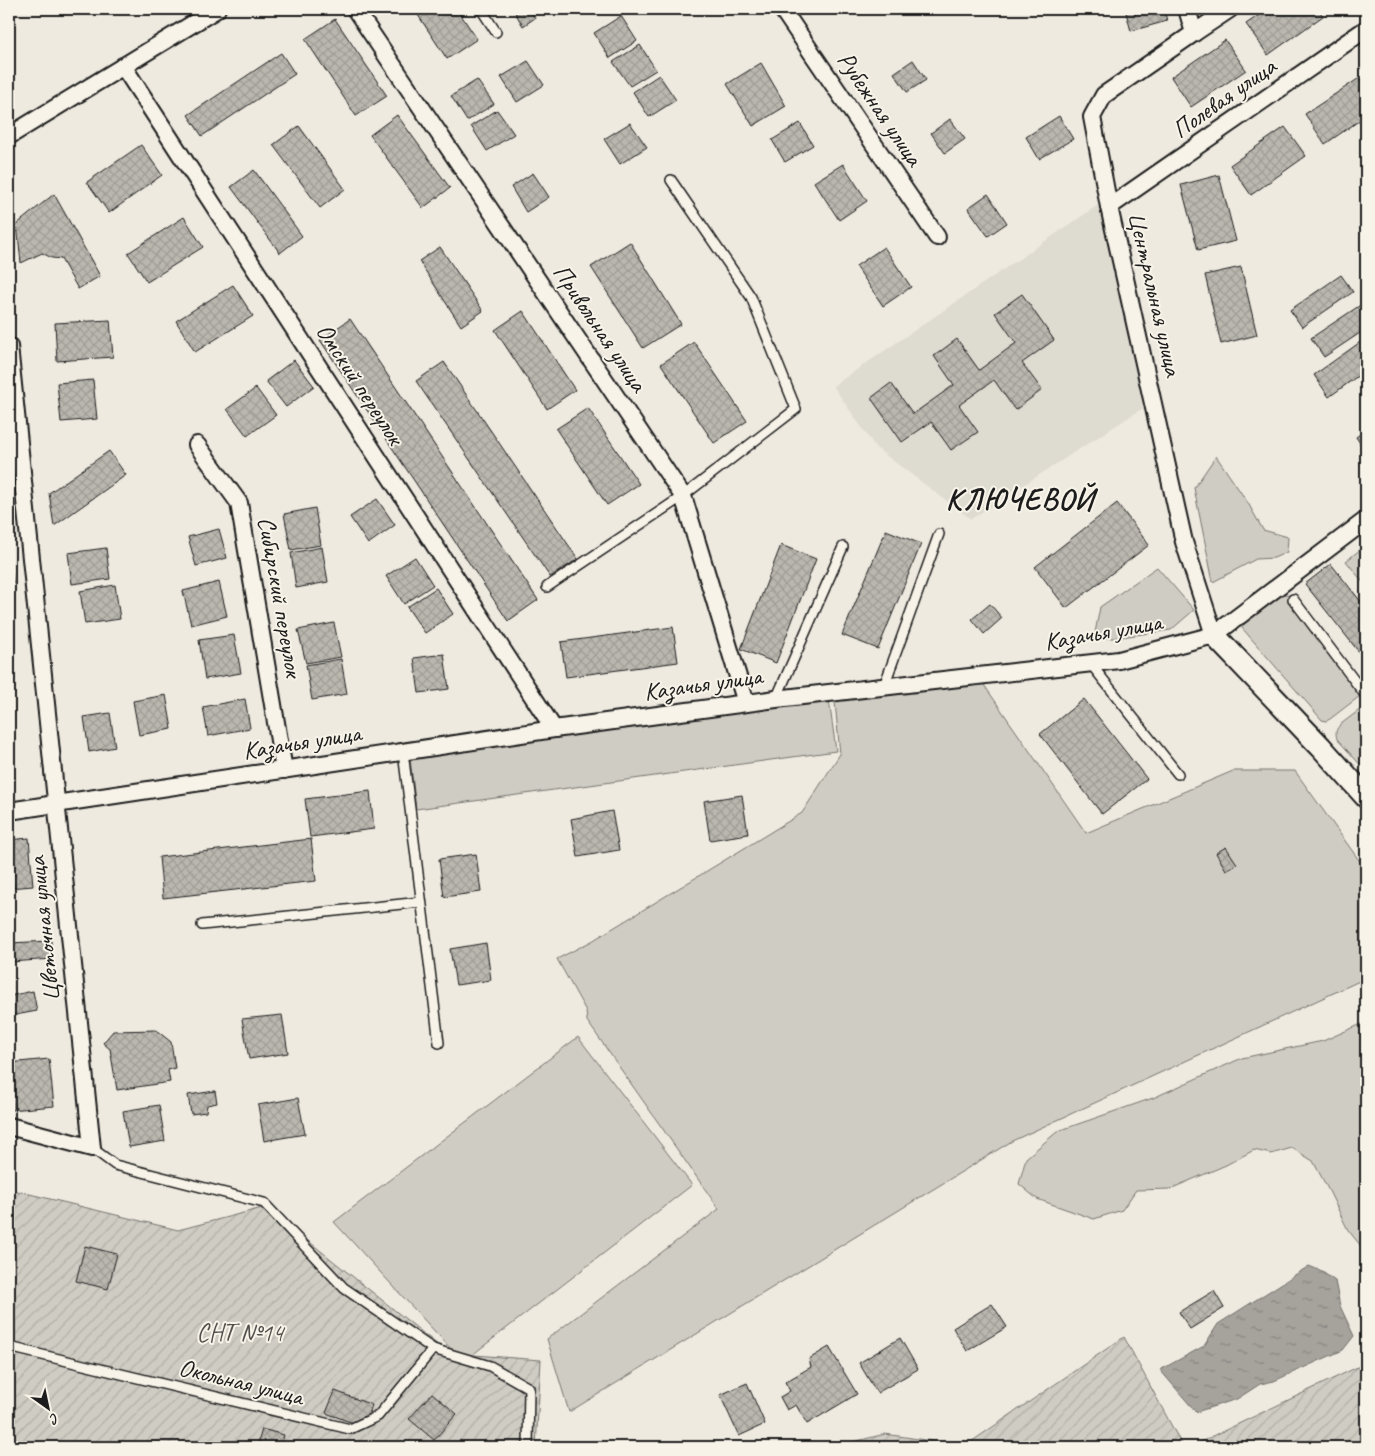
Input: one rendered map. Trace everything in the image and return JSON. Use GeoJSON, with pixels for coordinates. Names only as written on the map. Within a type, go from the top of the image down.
{"type":"FeatureCollection","features":[{"type":"Feature","properties":{"kind":"street"},"geometry":{"type":"LineString","coordinates":[[9,136],[217,9]]}},
{"type":"Feature","properties":{"kind":"street","name":"Привольная улица"},"geometry":{"type":"LineString","coordinates":[[355,9],[684,496],[746,703]]}},
{"type":"Feature","properties":{"kind":"street","name":"Рубежная улица"},"geometry":{"type":"LineString","coordinates":[[782,9],[937,237]]}},
{"type":"Feature","properties":{"kind":"street"},"geometry":{"type":"LineString","coordinates":[[1187,9],[1194,33]]}},
{"type":"Feature","properties":{"kind":"street","name":"Центральная улица"},"geometry":{"type":"LineString","coordinates":[[1214,635],[1184,542],[1109,207],[1092,117],[1104,95],[1230,9]]}},
{"type":"Feature","properties":{"kind":"street","name":"Полевая улица"},"geometry":{"type":"LineString","coordinates":[[1109,207],[1366,30]]}},
{"type":"Feature","properties":{"kind":"street","name":"Омский переулок"},"geometry":{"type":"LineString","coordinates":[[124,66],[554,729]]}},
{"type":"Feature","properties":{"kind":"street","name":"Цветочная улица"},"geometry":{"type":"LineString","coordinates":[[9,346],[92,1148]]}},
{"type":"Feature","properties":{"kind":"street","name":"Сибирский переулок"},"geometry":{"type":"LineString","coordinates":[[197,445],[239,503],[284,770]]}},
{"type":"Feature","properties":{"kind":"street","name":"Казачья улица"},"geometry":{"type":"LineString","coordinates":[[9,811],[554,729],[776,699],[1119,660],[1214,635],[1366,520]]}},
{"type":"Feature","properties":{"kind":"street"},"geometry":{"type":"LineString","coordinates":[[1214,635],[1366,797]]}},
{"type":"Feature","properties":{"kind":"street"},"geometry":{"type":"LineString","coordinates":[[9,1126],[92,1148]]}},
{"type":"Feature","properties":{"kind":"lane"},"geometry":{"type":"LineString","coordinates":[[481,9],[496,32]]}},
{"type":"Feature","properties":{"kind":"lane"},"geometry":{"type":"LineString","coordinates":[[547,588],[684,496],[796,409],[751,297],[671,180]]}},
{"type":"Feature","properties":{"kind":"lane"},"geometry":{"type":"LineString","coordinates":[[884,686],[940,534]]}},
{"type":"Feature","properties":{"kind":"lane"},"geometry":{"type":"LineString","coordinates":[[776,699],[843,547]]}},
{"type":"Feature","properties":{"kind":"lane"},"geometry":{"type":"LineString","coordinates":[[1293,599],[1366,696]]}},
{"type":"Feature","properties":{"kind":"lane"},"geometry":{"type":"LineString","coordinates":[[1090,663],[1178,774]]}},
{"type":"Feature","properties":{"kind":"lane"},"geometry":{"type":"LineString","coordinates":[[403,752],[439,1043]]}},
{"type":"Feature","properties":{"kind":"lane"},"geometry":{"type":"LineString","coordinates":[[202,925],[421,902]]}},
{"type":"Feature","properties":{"kind":"lane"},"geometry":{"type":"LineString","coordinates":[[92,1148],[115,1165],[264,1203],[344,1288],[433,1349],[490,1366],[529,1388],[528,1447]]}},
{"type":"Feature","properties":{"kind":"lane","name":"Окольная улица"},"geometry":{"type":"LineString","coordinates":[[9,1347],[350,1429],[378,1416],[433,1349]]}},
{"type":"Feature","properties":{"kind":"shaded area"},"geometry":{"type":"Polygon","coordinates":[[[1104,201],[1143,408],[971,519],[876,448],[833,386],[1104,201]]]}},
{"type":"Feature","properties":{"kind":"green space"},"geometry":{"type":"Polygon","coordinates":[[[1216,456],[1248,503],[1263,530],[1288,537],[1287,552],[1274,558],[1256,559],[1213,582],[1194,488],[1216,456]]]}},
{"type":"Feature","properties":{"kind":"green space"},"geometry":{"type":"Polygon","coordinates":[[[1366,545],[1366,586],[1346,561],[1366,545]]]}},
{"type":"Feature","properties":{"kind":"green space"},"geometry":{"type":"Polygon","coordinates":[[[1157,567],[1194,610],[1171,630],[1114,638],[1094,638],[1100,607],[1157,567]]]}},
{"type":"Feature","properties":{"kind":"green space"},"geometry":{"type":"Polygon","coordinates":[[[1281,593],[1289,595],[1293,599],[1362,694],[1326,721],[1322,720],[1242,628],[1242,620],[1281,593]]]}},
{"type":"Feature","properties":{"kind":"green space"},"geometry":{"type":"Polygon","coordinates":[[[982,682],[1086,833],[1233,771],[1295,771],[1366,870],[1366,978],[1012,1141],[569,1412],[547,1339],[719,1209],[587,1021],[586,1011],[557,959],[592,941],[802,813],[840,754],[835,702],[884,686],[982,682]]]}},
{"type":"Feature","properties":{"kind":"green space"},"geometry":{"type":"Polygon","coordinates":[[[828,692],[836,751],[416,809],[409,749],[828,692]]]}},
{"type":"Feature","properties":{"kind":"green space"},"geometry":{"type":"Polygon","coordinates":[[[1366,705],[1366,771],[1337,739],[1336,732],[1341,724],[1366,705]]]}},
{"type":"Feature","properties":{"kind":"green space"},"geometry":{"type":"Polygon","coordinates":[[[1366,1022],[1366,1236],[1361,1246],[1348,1230],[1313,1161],[1292,1148],[1271,1154],[1254,1150],[1226,1165],[1170,1189],[1136,1190],[1122,1210],[1094,1219],[1037,1199],[1019,1184],[1026,1158],[1058,1131],[1153,1098],[1242,1058],[1323,1041],[1366,1022]]]}},
{"type":"Feature","properties":{"kind":"green space"},"geometry":{"type":"Polygon","coordinates":[[[578,1037],[692,1185],[463,1362],[334,1222],[578,1037]]]}},
{"type":"Feature","properties":{"kind":"green space","name":"СНТ №14"},"geometry":{"type":"Polygon","coordinates":[[[9,1189],[178,1230],[266,1207],[448,1353],[541,1360],[536,1447],[9,1447],[9,1189]]]}},
{"type":"Feature","properties":{"kind":"green space"},"geometry":{"type":"Polygon","coordinates":[[[1124,1337],[1183,1447],[833,1447],[885,1434],[965,1446],[1124,1337]]]}},
{"type":"Feature","properties":{"kind":"green space"},"geometry":{"type":"Polygon","coordinates":[[[1366,1363],[1366,1447],[1190,1447],[1366,1363]]]}},
{"type":"Feature","properties":{"kind":"water"},"geometry":{"type":"Polygon","coordinates":[[[1309,1266],[1321,1271],[1335,1281],[1340,1306],[1354,1336],[1343,1350],[1274,1381],[1260,1384],[1237,1399],[1196,1412],[1160,1370],[1204,1346],[1218,1324],[1309,1266]]]}},
{"type":"Feature","properties":{"kind":"building"},"geometry":{"type":"Polygon","coordinates":[[[414,9],[457,9],[477,39],[447,59],[414,9]]]}},
{"type":"Feature","properties":{"kind":"building"},"geometry":{"type":"Polygon","coordinates":[[[513,9],[529,9],[535,18],[523,26],[513,9]]]}},
{"type":"Feature","properties":{"kind":"building"},"geometry":{"type":"Polygon","coordinates":[[[1125,9],[1164,9],[1167,21],[1131,31],[1125,9]]]}},
{"type":"Feature","properties":{"kind":"building"},"geometry":{"type":"Polygon","coordinates":[[[1268,9],[1318,9],[1323,16],[1268,55],[1246,24],[1268,9]]]}},
{"type":"Feature","properties":{"kind":"building"},"geometry":{"type":"Polygon","coordinates":[[[621,16],[637,41],[610,58],[594,33],[621,16]]]}},
{"type":"Feature","properties":{"kind":"building"},"geometry":{"type":"Polygon","coordinates":[[[335,19],[387,96],[356,116],[305,39],[335,19]]]}},
{"type":"Feature","properties":{"kind":"building"},"geometry":{"type":"Polygon","coordinates":[[[1225,40],[1246,70],[1191,107],[1171,77],[1225,40]]]}},
{"type":"Feature","properties":{"kind":"building"},"geometry":{"type":"Polygon","coordinates":[[[640,45],[656,70],[630,86],[613,62],[640,45]]]}},
{"type":"Feature","properties":{"kind":"building"},"geometry":{"type":"Polygon","coordinates":[[[281,53],[295,74],[202,136],[188,115],[281,53]]]}},
{"type":"Feature","properties":{"kind":"building"},"geometry":{"type":"Polygon","coordinates":[[[913,60],[926,80],[907,92],[894,73],[913,60]]]}},
{"type":"Feature","properties":{"kind":"building"},"geometry":{"type":"Polygon","coordinates":[[[528,61],[544,85],[517,102],[501,77],[528,61]]]}},
{"type":"Feature","properties":{"kind":"building"},"geometry":{"type":"Polygon","coordinates":[[[761,63],[786,106],[753,126],[727,84],[761,63]]]}},
{"type":"Feature","properties":{"kind":"building"},"geometry":{"type":"Polygon","coordinates":[[[659,75],[676,100],[649,117],[633,92],[659,75]]]}},
{"type":"Feature","properties":{"kind":"building"},"geometry":{"type":"Polygon","coordinates":[[[1361,77],[1366,84],[1366,116],[1325,144],[1305,114],[1361,77]]]}},
{"type":"Feature","properties":{"kind":"building"},"geometry":{"type":"Polygon","coordinates":[[[477,80],[494,104],[467,121],[451,96],[477,80]]]}},
{"type":"Feature","properties":{"kind":"building"},"geometry":{"type":"Polygon","coordinates":[[[497,110],[514,134],[487,151],[471,126],[497,110]]]}},
{"type":"Feature","properties":{"kind":"building"},"geometry":{"type":"Polygon","coordinates":[[[397,115],[450,188],[423,208],[370,135],[397,115]]]}},
{"type":"Feature","properties":{"kind":"building"},"geometry":{"type":"Polygon","coordinates":[[[1059,116],[1073,139],[1039,159],[1026,137],[1059,116]]]}},
{"type":"Feature","properties":{"kind":"building"},"geometry":{"type":"Polygon","coordinates":[[[950,119],[965,139],[945,153],[931,133],[950,119]]]}},
{"type":"Feature","properties":{"kind":"building"},"geometry":{"type":"Polygon","coordinates":[[[630,123],[647,147],[620,164],[604,139],[630,123]]]}},
{"type":"Feature","properties":{"kind":"building"},"geometry":{"type":"Polygon","coordinates":[[[800,123],[813,145],[785,162],[772,140],[800,123]]]}},
{"type":"Feature","properties":{"kind":"building"},"geometry":{"type":"Polygon","coordinates":[[[299,126],[345,189],[320,208],[273,145],[299,126]]]}},
{"type":"Feature","properties":{"kind":"building"},"geometry":{"type":"Polygon","coordinates":[[[1285,127],[1306,156],[1251,195],[1230,165],[1285,127]]]}},
{"type":"Feature","properties":{"kind":"building"},"geometry":{"type":"Polygon","coordinates":[[[141,145],[162,175],[109,213],[87,182],[141,145]]]}},
{"type":"Feature","properties":{"kind":"building"},"geometry":{"type":"Polygon","coordinates":[[[843,164],[867,201],[839,220],[814,182],[843,164]]]}},
{"type":"Feature","properties":{"kind":"building"},"geometry":{"type":"Polygon","coordinates":[[[254,170],[302,236],[280,253],[231,187],[254,170]]]}},
{"type":"Feature","properties":{"kind":"building"},"geometry":{"type":"Polygon","coordinates":[[[533,173],[549,197],[526,212],[511,187],[533,173]]]}},
{"type":"Feature","properties":{"kind":"building"},"geometry":{"type":"Polygon","coordinates":[[[1219,175],[1236,241],[1198,250],[1181,185],[1219,175]]]}},
{"type":"Feature","properties":{"kind":"building"},"geometry":{"type":"Polygon","coordinates":[[[54,194],[100,276],[78,289],[61,259],[52,258],[42,253],[21,263],[17,224],[54,194]]]}},
{"type":"Feature","properties":{"kind":"building"},"geometry":{"type":"Polygon","coordinates":[[[988,194],[1007,223],[988,236],[968,208],[988,194]]]}},
{"type":"Feature","properties":{"kind":"building"},"geometry":{"type":"Polygon","coordinates":[[[184,217],[203,247],[147,282],[128,253],[184,217]]]}},
{"type":"Feature","properties":{"kind":"building"},"geometry":{"type":"Polygon","coordinates":[[[630,242],[681,324],[643,348],[591,267],[630,242]]]}},
{"type":"Feature","properties":{"kind":"building"},"geometry":{"type":"Polygon","coordinates":[[[440,247],[483,311],[461,326],[419,261],[440,247]]]}},
{"type":"Feature","properties":{"kind":"building"},"geometry":{"type":"Polygon","coordinates":[[[884,247],[911,287],[883,306],[856,266],[884,247]]]}},
{"type":"Feature","properties":{"kind":"building"},"geometry":{"type":"Polygon","coordinates":[[[1241,267],[1257,335],[1221,344],[1205,275],[1241,267]]]}},
{"type":"Feature","properties":{"kind":"building"},"geometry":{"type":"Polygon","coordinates":[[[1341,275],[1353,292],[1302,327],[1290,310],[1341,275]]]}},
{"type":"Feature","properties":{"kind":"building"},"geometry":{"type":"Polygon","coordinates":[[[233,285],[253,316],[195,352],[176,321],[233,285]]]}},
{"type":"Feature","properties":{"kind":"building"},"geometry":{"type":"Polygon","coordinates":[[[1022,294],[1054,340],[1022,363],[1042,390],[1015,410],[994,380],[959,405],[978,432],[951,450],[931,422],[902,442],[871,398],[891,383],[913,414],[954,385],[934,356],[957,339],[979,370],[1016,343],[995,313],[1022,294]]]}},
{"type":"Feature","properties":{"kind":"building"},"geometry":{"type":"Polygon","coordinates":[[[1362,304],[1366,310],[1366,329],[1324,357],[1311,338],[1362,304]]]}},
{"type":"Feature","properties":{"kind":"building"},"geometry":{"type":"Polygon","coordinates":[[[523,311],[575,390],[547,409],[495,330],[523,311]]]}},
{"type":"Feature","properties":{"kind":"building"},"geometry":{"type":"Polygon","coordinates":[[[350,319],[538,600],[508,621],[320,340],[350,319]]]}},
{"type":"Feature","properties":{"kind":"building"},"geometry":{"type":"Polygon","coordinates":[[[110,320],[113,357],[57,361],[55,323],[110,320]]]}},
{"type":"Feature","properties":{"kind":"building"},"geometry":{"type":"Polygon","coordinates":[[[1366,338],[1366,370],[1329,397],[1314,375],[1366,338]]]}},
{"type":"Feature","properties":{"kind":"building"},"geometry":{"type":"Polygon","coordinates":[[[694,342],[747,421],[714,443],[661,364],[694,342]]]}},
{"type":"Feature","properties":{"kind":"building"},"geometry":{"type":"Polygon","coordinates":[[[294,360],[314,386],[286,407],[266,381],[294,360]]]}},
{"type":"Feature","properties":{"kind":"building"},"geometry":{"type":"Polygon","coordinates":[[[444,362],[578,559],[550,577],[416,381],[444,362]]]}},
{"type":"Feature","properties":{"kind":"building"},"geometry":{"type":"Polygon","coordinates":[[[93,380],[97,419],[61,422],[57,383],[93,380]]]}},
{"type":"Feature","properties":{"kind":"building"},"geometry":{"type":"Polygon","coordinates":[[[256,388],[276,415],[247,436],[227,409],[256,388]]]}},
{"type":"Feature","properties":{"kind":"building"},"geometry":{"type":"Polygon","coordinates":[[[588,408],[639,484],[607,505],[556,429],[588,408]]]}},
{"type":"Feature","properties":{"kind":"building"},"geometry":{"type":"Polygon","coordinates":[[[1366,430],[1366,452],[1356,437],[1366,430]]]}},
{"type":"Feature","properties":{"kind":"building"},"geometry":{"type":"Polygon","coordinates":[[[109,451],[126,475],[54,526],[49,493],[109,451]]]}},
{"type":"Feature","properties":{"kind":"building"},"geometry":{"type":"Polygon","coordinates":[[[377,499],[395,525],[368,544],[350,517],[377,499]]]}},
{"type":"Feature","properties":{"kind":"building"},"geometry":{"type":"Polygon","coordinates":[[[1117,503],[1149,545],[1066,608],[1035,567],[1117,503]]]}},
{"type":"Feature","properties":{"kind":"building"},"geometry":{"type":"Polygon","coordinates":[[[315,508],[321,545],[291,550],[284,514],[315,508]]]}},
{"type":"Feature","properties":{"kind":"building"},"geometry":{"type":"Polygon","coordinates":[[[219,529],[227,558],[196,566],[188,537],[219,529]]]}},
{"type":"Feature","properties":{"kind":"building"},"geometry":{"type":"Polygon","coordinates":[[[886,530],[921,544],[878,649],[842,635],[886,530]]]}},
{"type":"Feature","properties":{"kind":"building"},"geometry":{"type":"Polygon","coordinates":[[[781,545],[816,559],[776,663],[741,649],[781,545]]]}},
{"type":"Feature","properties":{"kind":"building"},"geometry":{"type":"Polygon","coordinates":[[[322,547],[328,582],[296,588],[291,553],[322,547]]]}},
{"type":"Feature","properties":{"kind":"building"},"geometry":{"type":"Polygon","coordinates":[[[106,548],[110,579],[72,584],[68,553],[106,548]]]}},
{"type":"Feature","properties":{"kind":"building"},"geometry":{"type":"Polygon","coordinates":[[[9,551],[13,583],[9,584],[9,551]]]}},
{"type":"Feature","properties":{"kind":"building"},"geometry":{"type":"Polygon","coordinates":[[[415,557],[433,585],[404,604],[386,576],[415,557]]]}},
{"type":"Feature","properties":{"kind":"building"},"geometry":{"type":"Polygon","coordinates":[[[1331,564],[1366,608],[1366,661],[1305,584],[1331,564]]]}},
{"type":"Feature","properties":{"kind":"building"},"geometry":{"type":"Polygon","coordinates":[[[219,582],[227,616],[191,625],[183,591],[219,582]]]}},
{"type":"Feature","properties":{"kind":"building"},"geometry":{"type":"Polygon","coordinates":[[[115,585],[120,619],[85,624],[80,591],[115,585]]]}},
{"type":"Feature","properties":{"kind":"building"},"geometry":{"type":"Polygon","coordinates":[[[436,588],[453,614],[425,633],[407,607],[436,588]]]}},
{"type":"Feature","properties":{"kind":"building"},"geometry":{"type":"Polygon","coordinates":[[[990,604],[1002,618],[984,634],[972,619],[990,604]]]}},
{"type":"Feature","properties":{"kind":"building"},"geometry":{"type":"Polygon","coordinates":[[[334,623],[341,657],[306,663],[298,630],[334,623]]]}},
{"type":"Feature","properties":{"kind":"building"},"geometry":{"type":"Polygon","coordinates":[[[673,627],[678,662],[566,677],[561,642],[673,627]]]}},
{"type":"Feature","properties":{"kind":"building"},"geometry":{"type":"Polygon","coordinates":[[[234,635],[241,673],[205,679],[199,640],[234,635]]]}},
{"type":"Feature","properties":{"kind":"building"},"geometry":{"type":"Polygon","coordinates":[[[444,654],[449,689],[419,693],[414,658],[444,654]]]}},
{"type":"Feature","properties":{"kind":"building"},"geometry":{"type":"Polygon","coordinates":[[[341,659],[347,694],[312,700],[306,665],[341,659]]]}},
{"type":"Feature","properties":{"kind":"building"},"geometry":{"type":"Polygon","coordinates":[[[166,695],[172,729],[139,735],[133,701],[166,695]]]}},
{"type":"Feature","properties":{"kind":"building"},"geometry":{"type":"Polygon","coordinates":[[[245,699],[250,728],[208,736],[203,707],[245,699]]]}},
{"type":"Feature","properties":{"kind":"building"},"geometry":{"type":"Polygon","coordinates":[[[1084,699],[1147,779],[1102,814],[1040,734],[1084,699]]]}},
{"type":"Feature","properties":{"kind":"building"},"geometry":{"type":"Polygon","coordinates":[[[110,713],[115,747],[89,752],[84,717],[110,713]]]}},
{"type":"Feature","properties":{"kind":"building"},"geometry":{"type":"Polygon","coordinates":[[[370,791],[374,829],[310,837],[305,799],[370,791]]]}},
{"type":"Feature","properties":{"kind":"building"},"geometry":{"type":"Polygon","coordinates":[[[742,795],[748,834],[710,840],[704,801],[742,795]]]}},
{"type":"Feature","properties":{"kind":"building"},"geometry":{"type":"Polygon","coordinates":[[[612,811],[619,850],[578,857],[571,819],[612,811]]]}},
{"type":"Feature","properties":{"kind":"building"},"geometry":{"type":"Polygon","coordinates":[[[29,838],[33,886],[9,888],[9,840],[29,838]]]}},
{"type":"Feature","properties":{"kind":"building"},"geometry":{"type":"Polygon","coordinates":[[[311,839],[316,881],[163,898],[159,857],[311,839]]]}},
{"type":"Feature","properties":{"kind":"building"},"geometry":{"type":"Polygon","coordinates":[[[1226,847],[1237,864],[1226,870],[1216,853],[1226,847]]]}},
{"type":"Feature","properties":{"kind":"building"},"geometry":{"type":"Polygon","coordinates":[[[476,854],[481,892],[444,897],[439,859],[476,854]]]}},
{"type":"Feature","properties":{"kind":"building"},"geometry":{"type":"Polygon","coordinates":[[[51,941],[52,959],[11,962],[12,991],[9,991],[9,943],[51,941]]]}},
{"type":"Feature","properties":{"kind":"building"},"geometry":{"type":"Polygon","coordinates":[[[486,943],[491,980],[456,985],[450,949],[486,943]]]}},
{"type":"Feature","properties":{"kind":"building"},"geometry":{"type":"Polygon","coordinates":[[[33,991],[37,1011],[10,1016],[9,996],[33,991]]]}},
{"type":"Feature","properties":{"kind":"building"},"geometry":{"type":"Polygon","coordinates":[[[282,1015],[288,1053],[249,1059],[242,1019],[282,1015]]]}},
{"type":"Feature","properties":{"kind":"building"},"geometry":{"type":"Polygon","coordinates":[[[156,1030],[171,1042],[175,1068],[168,1070],[170,1082],[117,1090],[110,1049],[103,1043],[113,1031],[156,1030]]]}},
{"type":"Feature","properties":{"kind":"building"},"geometry":{"type":"Polygon","coordinates":[[[49,1059],[54,1106],[11,1110],[9,1063],[49,1059]]]}},
{"type":"Feature","properties":{"kind":"building"},"geometry":{"type":"Polygon","coordinates":[[[215,1091],[217,1103],[207,1105],[206,1112],[191,1114],[188,1095],[215,1091]]]}},
{"type":"Feature","properties":{"kind":"building"},"geometry":{"type":"Polygon","coordinates":[[[298,1098],[305,1134],[264,1141],[258,1105],[298,1098]]]}},
{"type":"Feature","properties":{"kind":"building"},"geometry":{"type":"Polygon","coordinates":[[[159,1105],[165,1141],[129,1147],[123,1111],[159,1105]]]}},
{"type":"Feature","properties":{"kind":"building"},"geometry":{"type":"Polygon","coordinates":[[[85,1246],[117,1254],[108,1289],[76,1281],[85,1246]]]}},
{"type":"Feature","properties":{"kind":"building"},"geometry":{"type":"Polygon","coordinates":[[[1214,1291],[1224,1308],[1190,1329],[1179,1312],[1214,1291]]]}},
{"type":"Feature","properties":{"kind":"building"},"geometry":{"type":"Polygon","coordinates":[[[992,1304],[1007,1327],[967,1351],[953,1328],[992,1304]]]}},
{"type":"Feature","properties":{"kind":"building"},"geometry":{"type":"Polygon","coordinates":[[[900,1338],[918,1369],[877,1393],[859,1363],[900,1338]]]}},
{"type":"Feature","properties":{"kind":"building"},"geometry":{"type":"Polygon","coordinates":[[[829,1347],[857,1394],[807,1424],[796,1405],[787,1410],[780,1397],[790,1391],[785,1382],[811,1367],[809,1359],[829,1347]]]}},
{"type":"Feature","properties":{"kind":"building"},"geometry":{"type":"Polygon","coordinates":[[[747,1383],[765,1424],[739,1436],[720,1395],[747,1383]]]}},
{"type":"Feature","properties":{"kind":"building"},"geometry":{"type":"Polygon","coordinates":[[[335,1391],[372,1405],[364,1427],[326,1413],[335,1391]]]}},
{"type":"Feature","properties":{"kind":"building"},"geometry":{"type":"Polygon","coordinates":[[[432,1393],[457,1414],[434,1440],[409,1419],[432,1393]]]}},
{"type":"Feature","properties":{"kind":"building"},"geometry":{"type":"Polygon","coordinates":[[[262,1429],[284,1435],[281,1447],[257,1447],[262,1429]]]}},
{"type":"Feature","properties":{"kind":"district","name":"КЛЮЧЕВОЙ"},"geometry":{"type":"Point","coordinates":[1020,499]}}]}
